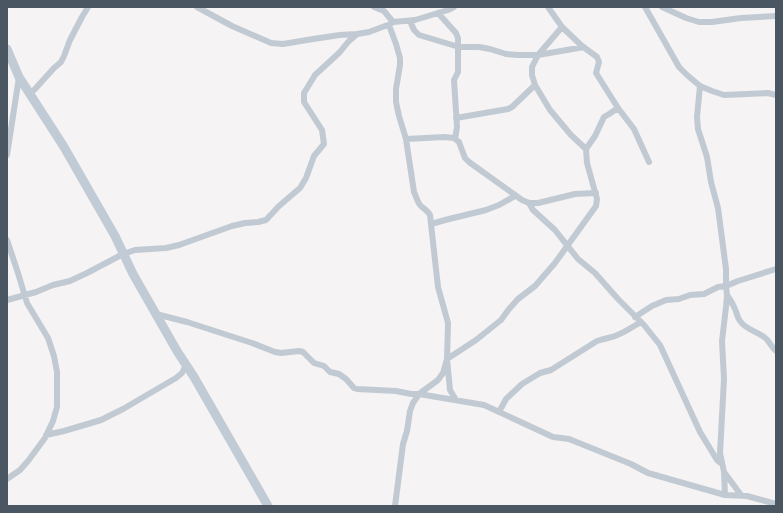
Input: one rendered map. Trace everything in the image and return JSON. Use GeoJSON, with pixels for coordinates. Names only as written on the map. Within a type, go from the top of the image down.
{"type":"FeatureCollection","features":[{"type":"Feature","properties":{"kind":"street"},"geometry":{"type":"LineString","coordinates":[[29,94],[61,62],[70,40],[88,7]]}},
{"type":"Feature","properties":{"kind":"street"},"geometry":{"type":"LineString","coordinates":[[197,7],[232,26],[271,44],[283,44],[369,32],[387,25],[410,21],[454,7]]}},
{"type":"Feature","properties":{"kind":"street"},"geometry":{"type":"LineString","coordinates":[[374,7],[384,11],[391,24],[400,58],[396,102],[406,138],[416,199],[430,215],[438,287],[448,323],[447,359],[450,390],[456,400]]}},
{"type":"Feature","properties":{"kind":"street"},"geometry":{"type":"LineString","coordinates":[[548,7],[562,27],[584,47],[597,56],[599,62],[596,73],[618,108],[634,129],[649,162]]}},
{"type":"Feature","properties":{"kind":"street"},"geometry":{"type":"LineString","coordinates":[[645,7],[679,66],[700,86],[724,95],[768,93],[776,95]]}},
{"type":"Feature","properties":{"kind":"street"},"geometry":{"type":"LineString","coordinates":[[662,7],[699,22],[776,16]]}},
{"type":"Feature","properties":{"kind":"street"},"geometry":{"type":"LineString","coordinates":[[438,13],[456,33],[458,38],[458,72],[454,80],[457,127],[455,139]]}},
{"type":"Feature","properties":{"kind":"street"},"geometry":{"type":"LineString","coordinates":[[410,21],[414,30],[419,35],[459,47],[479,47],[506,54],[518,55],[538,55],[584,47]]}},
{"type":"Feature","properties":{"kind":"street"},"geometry":{"type":"LineString","coordinates":[[562,27],[538,55],[532,67],[532,75],[535,85],[555,115],[571,135],[586,149]]}},
{"type":"Feature","properties":{"kind":"street"},"geometry":{"type":"LineString","coordinates":[[7,300],[70,281],[87,274],[123,254],[135,250],[166,248],[179,245],[232,226],[266,220],[279,206],[300,188],[306,178],[314,156],[324,144],[322,130],[304,102],[304,93],[315,75],[357,34]]}},
{"type":"Feature","properties":{"kind":"street"},"geometry":{"type":"LineString","coordinates":[[7,49],[19,77],[64,147],[115,236],[132,274],[268,506]]}},
{"type":"Feature","properties":{"kind":"street"},"geometry":{"type":"LineString","coordinates":[[7,155],[19,77]]}},
{"type":"Feature","properties":{"kind":"street"},"geometry":{"type":"LineString","coordinates":[[456,118],[508,109],[535,85]]}},
{"type":"Feature","properties":{"kind":"street"},"geometry":{"type":"LineString","coordinates":[[700,86],[698,128],[707,157],[711,182],[720,217],[726,270],[727,295],[722,341],[724,379],[720,453],[724,472],[726,495]]}},
{"type":"Feature","properties":{"kind":"street"},"geometry":{"type":"LineString","coordinates":[[395,506],[403,444],[413,403],[419,394],[438,380],[443,373],[447,359],[476,340],[501,320],[518,298],[535,286],[544,277],[596,206],[596,192],[587,163],[586,149],[595,136],[604,117],[618,108]]}},
{"type":"Feature","properties":{"kind":"street"},"geometry":{"type":"LineString","coordinates":[[406,138],[444,137],[455,139],[459,142],[465,158],[469,162],[515,196],[530,204],[575,194],[596,192]]}},
{"type":"Feature","properties":{"kind":"street"},"geometry":{"type":"LineString","coordinates":[[431,224],[449,218],[486,210],[515,196]]}},
{"type":"Feature","properties":{"kind":"street"},"geometry":{"type":"LineString","coordinates":[[530,204],[533,210],[555,230],[578,259],[595,273],[641,322],[660,345],[700,432],[717,460],[721,463]]}},
{"type":"Feature","properties":{"kind":"street"},"geometry":{"type":"LineString","coordinates":[[7,240],[27,303],[48,338],[58,372],[57,407],[53,421],[45,438],[20,470],[7,479]]}},
{"type":"Feature","properties":{"kind":"street"},"geometry":{"type":"LineString","coordinates":[[635,317],[652,306],[666,300],[704,294],[718,287],[726,286],[776,270]]}},
{"type":"Feature","properties":{"kind":"street"},"geometry":{"type":"LineString","coordinates":[[727,295],[735,309],[738,319],[748,328],[768,340],[776,351]]}},
{"type":"Feature","properties":{"kind":"street"},"geometry":{"type":"LineString","coordinates":[[156,314],[187,322],[275,352],[303,352],[314,363],[324,366],[330,372],[338,374],[357,389],[396,391],[484,405],[553,437],[569,439],[631,464],[648,473],[726,495],[747,496],[776,504]]}},
{"type":"Feature","properties":{"kind":"street"},"geometry":{"type":"LineString","coordinates":[[499,412],[506,399],[522,384],[540,373],[551,370],[597,342],[625,332],[641,322]]}},
{"type":"Feature","properties":{"kind":"street"},"geometry":{"type":"LineString","coordinates":[[46,435],[101,420],[176,378],[182,373],[186,365]]}},
{"type":"Feature","properties":{"kind":"street"},"geometry":{"type":"LineString","coordinates":[[724,472],[741,495]]}}]}
